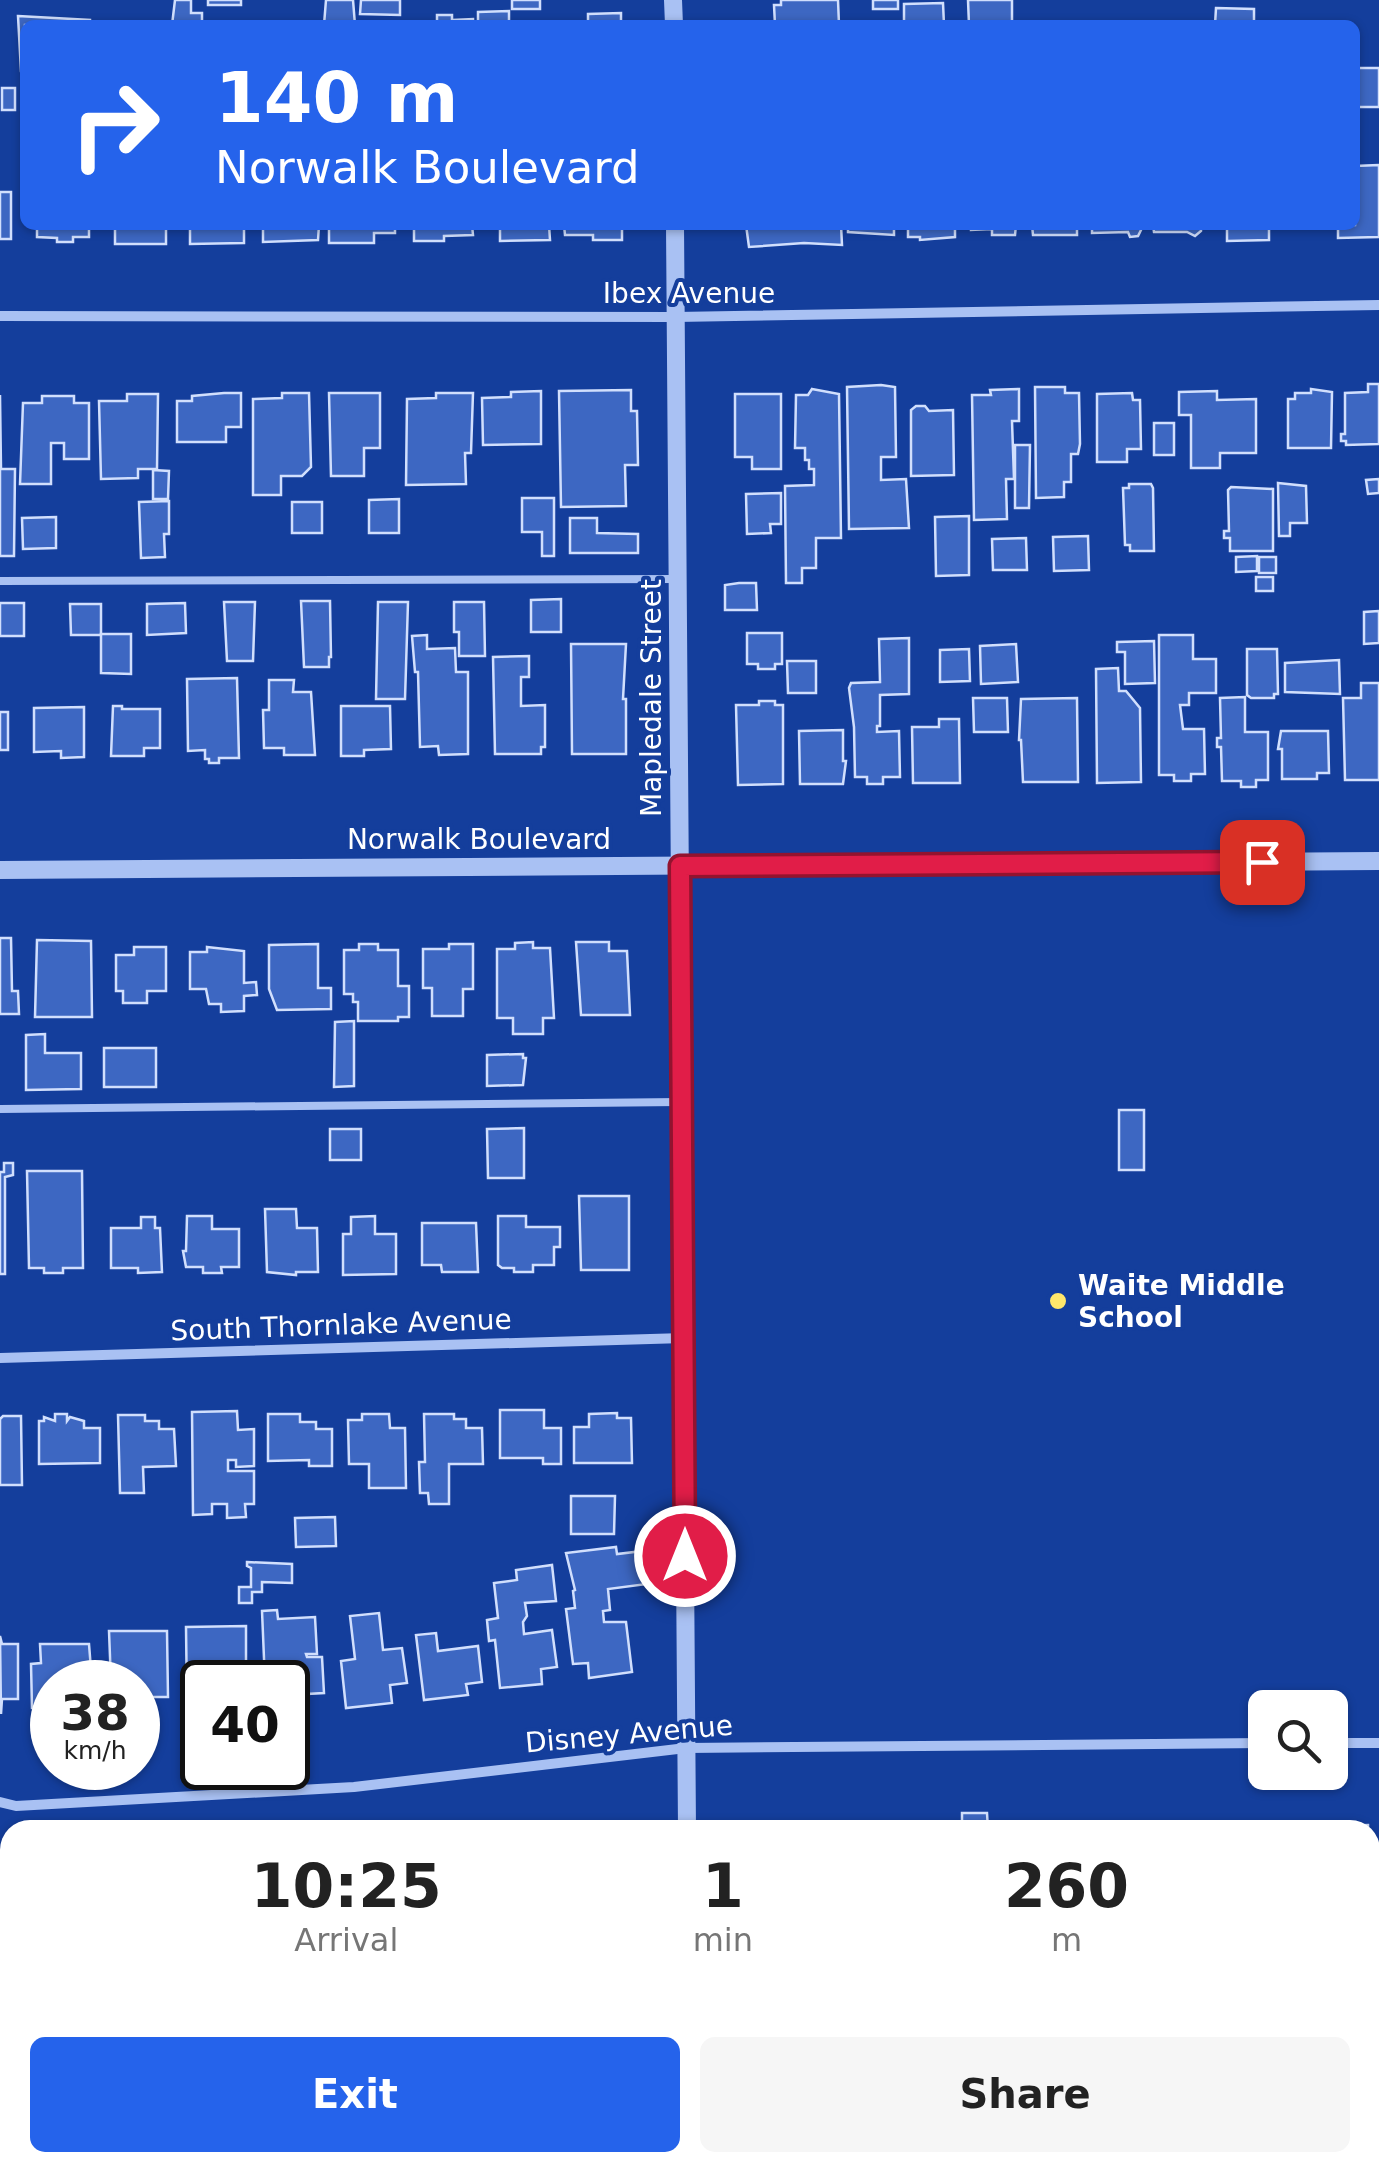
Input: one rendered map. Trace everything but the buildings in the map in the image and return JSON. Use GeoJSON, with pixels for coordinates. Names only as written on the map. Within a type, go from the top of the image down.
{"type":"FeatureCollection","features":[{"type":"Feature","properties":{"kind":"street","name":"Mapledale Street"},"geometry":{"type":"LineString","coordinates":[[675,230],[686,1820]]}},
{"type":"Feature","properties":{"kind":"street","name":"Ibex Avenue"},"geometry":{"type":"LineString","coordinates":[[0,316],[676,317],[1379,305]]}},
{"type":"Feature","properties":{"kind":"street","name":"Norwalk Boulevard"},"geometry":{"type":"LineString","coordinates":[[0,870],[1379,862]]}},
{"type":"Feature","properties":{"kind":"street","name":"South Thornlake Avenue"},"geometry":{"type":"LineString","coordinates":[[0,1358],[684,1338]]}},
{"type":"Feature","properties":{"kind":"street"},"geometry":{"type":"LineString","coordinates":[[1348,1743],[1379,1743]]}},
{"type":"Feature","properties":{"kind":"street","name":"Disney Avenue"},"geometry":{"type":"LineString","coordinates":[[0,1802],[16,1806],[354,1788],[686,1748],[1248,1744]]}},
{"type":"Feature","properties":{"kind":"lane"},"geometry":{"type":"LineString","coordinates":[[0,581],[678,579]]}},
{"type":"Feature","properties":{"kind":"lane"},"geometry":{"type":"LineString","coordinates":[[0,1108],[681,1102]]}},
{"type":"Feature","properties":{"kind":"place","name":"Waite Middle School"},"geometry":{"type":"Point","coordinates":[1058,1301]}},
{"type":"Feature","properties":{"kind":"route"},"geometry":{"type":"LineString","coordinates":[[685,1556],[680,866],[1262,862]]}}]}
